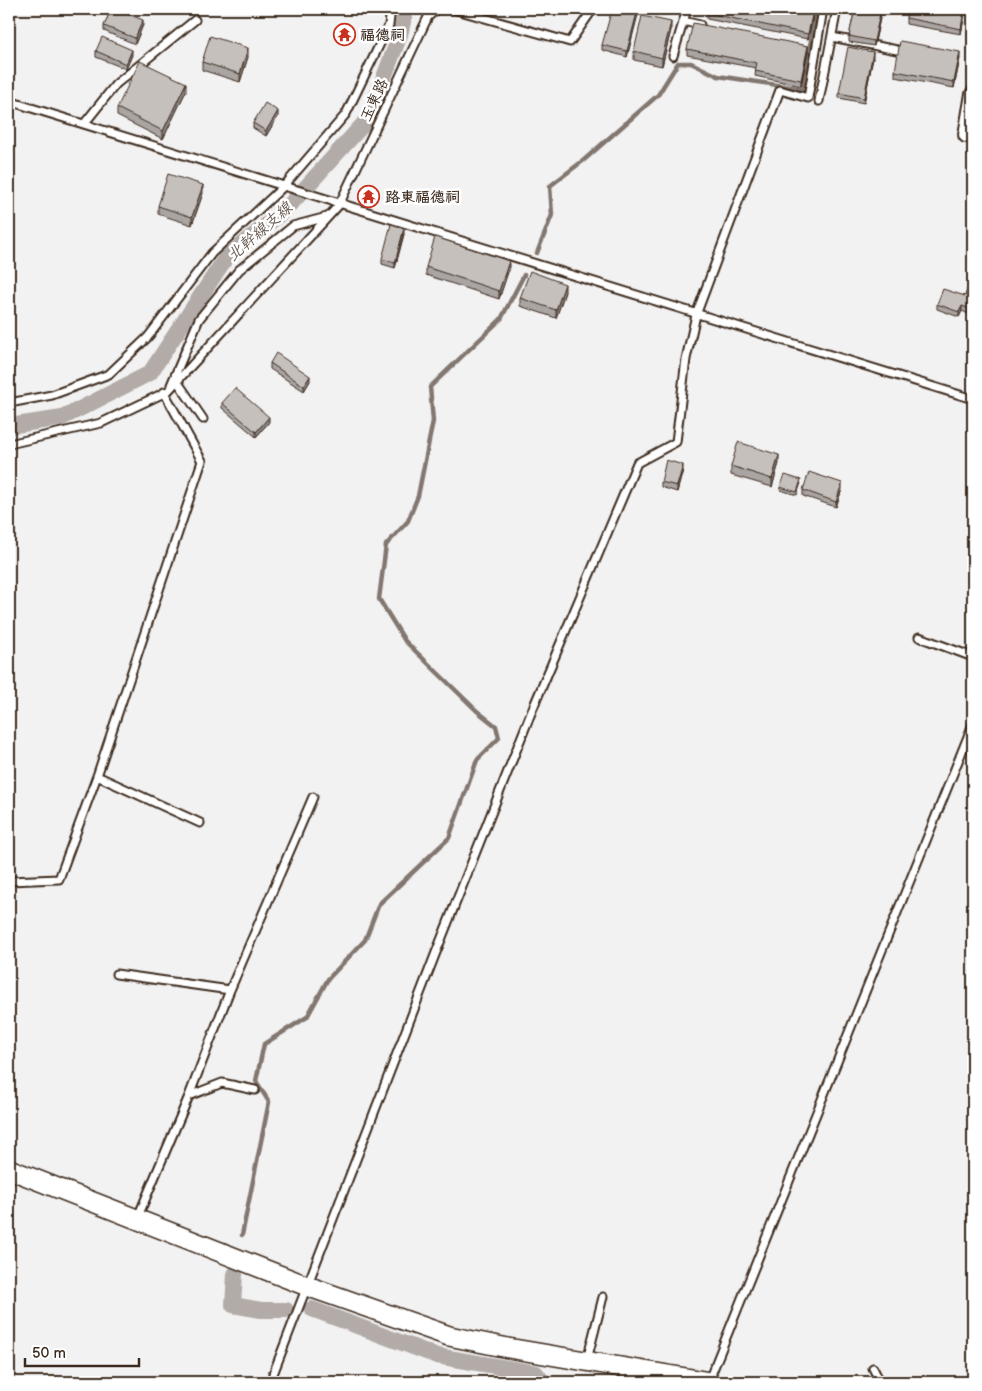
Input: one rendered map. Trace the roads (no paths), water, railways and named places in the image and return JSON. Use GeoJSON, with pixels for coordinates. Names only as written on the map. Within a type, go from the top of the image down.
{"type":"FeatureCollection","features":[{"type":"Feature","properties":{"kind":"main road"},"geometry":{"type":"LineString","coordinates":[[9,1169],[308,1286],[449,1336],[587,1362],[709,1382]]}},
{"type":"Feature","properties":{"kind":"street"},"geometry":{"type":"LineString","coordinates":[[966,135],[973,94]]}},
{"type":"Feature","properties":{"kind":"lane"},"geometry":{"type":"LineString","coordinates":[[9,403],[52,395],[109,374],[148,337],[212,252],[284,186],[346,114],[389,25],[391,9]]}},
{"type":"Feature","properties":{"kind":"lane"},"geometry":{"type":"LineString","coordinates":[[427,9],[428,17]]}},
{"type":"Feature","properties":{"kind":"lane","name":"玉東路"},"geometry":{"type":"LineString","coordinates":[[166,392],[339,205],[428,17],[437,9]]}},
{"type":"Feature","properties":{"kind":"lane"},"geometry":{"type":"LineString","coordinates":[[453,9],[570,42],[593,9]]}},
{"type":"Feature","properties":{"kind":"lane"},"geometry":{"type":"LineString","coordinates":[[673,56],[687,9]]}},
{"type":"Feature","properties":{"kind":"lane"},"geometry":{"type":"LineString","coordinates":[[281,1382],[271,1381],[435,955],[533,708],[637,463],[676,442],[686,359],[696,315],[780,90],[808,98],[823,9]]}},
{"type":"Feature","properties":{"kind":"lane"},"geometry":{"type":"LineString","coordinates":[[820,101],[837,9]]}},
{"type":"Feature","properties":{"kind":"lane"},"geometry":{"type":"LineString","coordinates":[[84,124],[116,84],[195,20]]}},
{"type":"Feature","properties":{"kind":"lane"},"geometry":{"type":"LineString","coordinates":[[684,21],[712,28]]}},
{"type":"Feature","properties":{"kind":"lane"},"geometry":{"type":"LineString","coordinates":[[832,38],[898,50]]}},
{"type":"Feature","properties":{"kind":"lane"},"geometry":{"type":"LineString","coordinates":[[9,101],[326,199],[339,205],[973,399]]}},
{"type":"Feature","properties":{"kind":"lane"},"geometry":{"type":"LineString","coordinates":[[9,444],[101,422],[166,392],[199,319],[239,270],[293,226],[327,217]]}},
{"type":"Feature","properties":{"kind":"lane"},"geometry":{"type":"LineString","coordinates":[[177,381],[203,419]]}},
{"type":"Feature","properties":{"kind":"lane"},"geometry":{"type":"LineString","coordinates":[[9,881],[58,879],[97,776],[202,460],[166,392]]}},
{"type":"Feature","properties":{"kind":"lane"},"geometry":{"type":"LineString","coordinates":[[919,636],[973,657]]}},
{"type":"Feature","properties":{"kind":"lane"},"geometry":{"type":"LineString","coordinates":[[709,1382],[973,724]]}},
{"type":"Feature","properties":{"kind":"lane"},"geometry":{"type":"LineString","coordinates":[[97,776],[200,823]]}},
{"type":"Feature","properties":{"kind":"lane"},"geometry":{"type":"LineString","coordinates":[[136,1220],[189,1096],[230,990],[313,797]]}},
{"type":"Feature","properties":{"kind":"lane"},"geometry":{"type":"LineString","coordinates":[[116,974],[230,990]]}},
{"type":"Feature","properties":{"kind":"lane"},"geometry":{"type":"LineString","coordinates":[[189,1096],[222,1083],[255,1090]]}},
{"type":"Feature","properties":{"kind":"lane"},"geometry":{"type":"LineString","coordinates":[[587,1362],[603,1298]]}},
{"type":"Feature","properties":{"kind":"lane"},"geometry":{"type":"LineString","coordinates":[[873,1368],[880,1382]]}},
{"type":"Feature","properties":{"kind":"waterway","name":"北幹線支線"},"geometry":{"type":"LineString","coordinates":[[9,426],[62,418],[150,373],[225,259],[288,207],[368,119],[400,35],[406,9]]}},
{"type":"Feature","properties":{"kind":"waterway"},"geometry":{"type":"LineString","coordinates":[[537,253],[552,215],[550,186],[584,160],[658,95],[678,63],[691,63],[718,76],[803,89],[816,9]]}},
{"type":"Feature","properties":{"kind":"waterway"},"geometry":{"type":"LineString","coordinates":[[242,1235],[269,1102],[256,1081],[264,1044],[307,1017],[328,979],[365,940],[379,904],[449,838],[477,760],[499,738],[496,726],[477,711],[405,641],[379,599],[386,545],[408,521],[418,496],[433,421],[430,387],[501,319],[524,275]]}},
{"type":"Feature","properties":{"kind":"waterway"},"geometry":{"type":"LineString","coordinates":[[235,1274],[233,1305],[261,1310],[286,1310]]}},
{"type":"Feature","properties":{"kind":"waterway"},"geometry":{"type":"LineString","coordinates":[[312,1309],[437,1356],[536,1373],[543,1382]]}},
{"type":"Feature","properties":{"kind":"place","name":"福德祠"},"geometry":{"type":"Point","coordinates":[344,35]}},
{"type":"Feature","properties":{"kind":"place","name":"路東福德祠"},"geometry":{"type":"Point","coordinates":[369,197]}}]}
